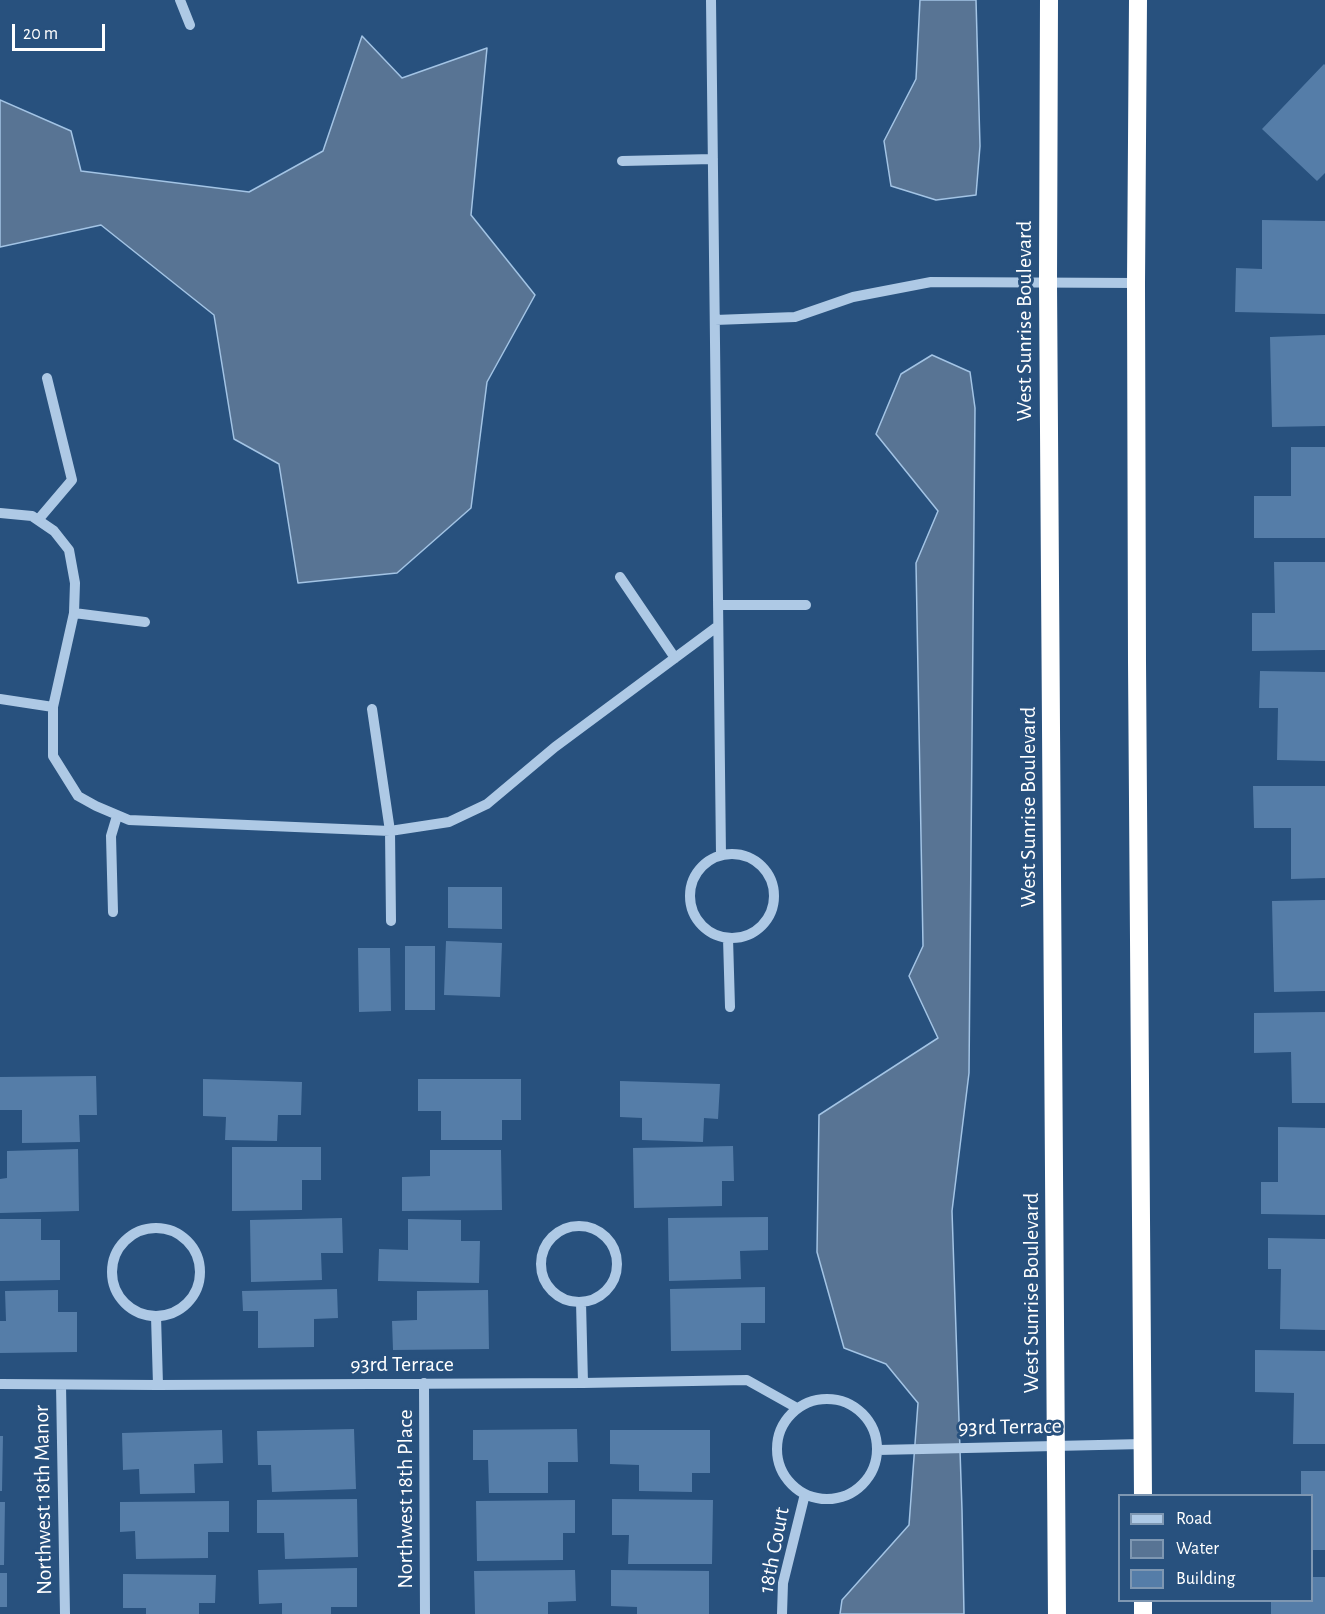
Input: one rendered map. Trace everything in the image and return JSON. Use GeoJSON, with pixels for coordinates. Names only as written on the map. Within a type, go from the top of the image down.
{"type":"FeatureCollection","features":[{"type":"Feature","properties":{"kind":"highway","name":"West Sunrise Boulevard"},"geometry":{"type":"LineString","coordinates":[[1049,0],[1048,283],[1057,1614]]}},
{"type":"Feature","properties":{"kind":"highway"},"geometry":{"type":"LineString","coordinates":[[1138,0],[1137,674],[1143,1494]]}},
{"type":"Feature","properties":{"kind":"street"},"geometry":{"type":"LineString","coordinates":[[180,0],[190,25]]}},
{"type":"Feature","properties":{"kind":"street"},"geometry":{"type":"LineString","coordinates":[[711,0],[721,855]]}},
{"type":"Feature","properties":{"kind":"street"},"geometry":{"type":"LineString","coordinates":[[622,161],[713,159]]}},
{"type":"Feature","properties":{"kind":"street"},"geometry":{"type":"LineString","coordinates":[[715,320],[795,317],[853,297],[931,282],[1136,283]]}},
{"type":"Feature","properties":{"kind":"street"},"geometry":{"type":"LineString","coordinates":[[38,520],[72,480],[47,378]]}},
{"type":"Feature","properties":{"kind":"street"},"geometry":{"type":"LineString","coordinates":[[0,513],[32,516],[54,531],[69,550],[75,583],[74,613],[53,707],[53,756],[78,796],[129,820],[390,831],[448,822],[487,804],[555,747],[718,626]]}},
{"type":"Feature","properties":{"kind":"street"},"geometry":{"type":"LineString","coordinates":[[620,577],[675,658]]}},
{"type":"Feature","properties":{"kind":"street"},"geometry":{"type":"LineString","coordinates":[[718,605],[806,605]]}},
{"type":"Feature","properties":{"kind":"street"},"geometry":{"type":"LineString","coordinates":[[74,613],[145,622]]}},
{"type":"Feature","properties":{"kind":"street"},"geometry":{"type":"LineString","coordinates":[[0,699],[53,707]]}},
{"type":"Feature","properties":{"kind":"street"},"geometry":{"type":"LineString","coordinates":[[372,709],[390,831],[391,921]]}},
{"type":"Feature","properties":{"kind":"street"},"geometry":{"type":"LineString","coordinates":[[113,912],[111,836],[117,816]]}},
{"type":"Feature","properties":{"kind":"street"},"geometry":{"type":"LineString","coordinates":[[730,853],[745,855],[757,861],[767,872],[774,897],[765,923],[754,932],[742,937],[728,938],[715,935],[704,928],[694,916],[690,903],[690,888],[695,874],[704,863],[716,856],[730,853]]}},
{"type":"Feature","properties":{"kind":"street"},"geometry":{"type":"LineString","coordinates":[[728,938],[730,1006]]}},
{"type":"Feature","properties":{"kind":"street"},"geometry":{"type":"LineString","coordinates":[[580,1225],[603,1234],[612,1243],[617,1269],[613,1282],[605,1292],[594,1299],[581,1302],[568,1301],[556,1295],[542,1275],[540,1263],[548,1240],[557,1232],[580,1225]]}},
{"type":"Feature","properties":{"kind":"street"},"geometry":{"type":"LineString","coordinates":[[159,1227],[172,1230],[184,1237],[193,1247],[199,1260],[201,1273],[192,1298],[182,1308],[170,1314],[156,1316],[143,1314],[130,1308],[120,1298],[114,1285],[112,1271],[114,1256],[132,1234],[145,1228],[159,1227]]}},
{"type":"Feature","properties":{"kind":"street"},"geometry":{"type":"LineString","coordinates":[[581,1302],[583,1383]]}},
{"type":"Feature","properties":{"kind":"street"},"geometry":{"type":"LineString","coordinates":[[156,1316],[158,1385]]}},
{"type":"Feature","properties":{"kind":"street","name":"93rd Terrace"},"geometry":{"type":"LineString","coordinates":[[0,1384],[583,1383],[747,1380],[797,1408]]}},
{"type":"Feature","properties":{"kind":"street","name":"Northwest 18th Place"},"geometry":{"type":"LineString","coordinates":[[424,1383],[425,1614]]}},
{"type":"Feature","properties":{"kind":"street","name":"Northwest 18th Manor"},"geometry":{"type":"LineString","coordinates":[[61,1385],[65,1614]]}},
{"type":"Feature","properties":{"kind":"street"},"geometry":{"type":"LineString","coordinates":[[827,1398],[843,1400],[857,1408],[868,1419],[876,1434],[878,1450],[875,1466],[866,1481],[854,1492],[838,1498],[821,1499],[805,1494],[792,1484],[782,1470],[777,1454],[779,1437],[785,1421],[797,1408],[812,1401],[827,1398]]}},
{"type":"Feature","properties":{"kind":"street","name":"93rd Terrace"},"geometry":{"type":"LineString","coordinates":[[878,1450],[1143,1444]]}},
{"type":"Feature","properties":{"kind":"street","name":"18th Court"},"geometry":{"type":"LineString","coordinates":[[783,1614],[783,1583],[805,1494]]}},
{"type":"Feature","properties":{"kind":"water"},"geometry":{"type":"Polygon","coordinates":[[[920,0],[976,0],[980,146],[976,195],[936,200],[891,186],[884,141],[916,79],[920,0]]]}},
{"type":"Feature","properties":{"kind":"water"},"geometry":{"type":"Polygon","coordinates":[[[362,36],[402,78],[487,48],[471,215],[535,295],[487,382],[471,508],[397,573],[298,583],[279,464],[234,439],[214,315],[101,225],[0,247],[0,100],[71,131],[81,171],[249,192],[323,151],[362,36]]]}},
{"type":"Feature","properties":{"kind":"water"},"geometry":{"type":"Polygon","coordinates":[[[932,355],[970,372],[975,408],[969,1073],[952,1211],[964,1614],[840,1614],[842,1600],[909,1525],[918,1403],[886,1364],[844,1348],[817,1252],[819,1115],[938,1038],[909,976],[923,946],[916,563],[938,511],[876,434],[901,374],[932,355]]]}},
{"type":"Feature","properties":{"kind":"building"},"geometry":{"type":"Polygon","coordinates":[[[1324,64],[1325,173],[1317,181],[1262,129],[1324,64]]]}},
{"type":"Feature","properties":{"kind":"building"},"geometry":{"type":"Polygon","coordinates":[[[1262,220],[1325,221],[1325,314],[1235,312],[1236,268],[1262,269],[1262,220]]]}},
{"type":"Feature","properties":{"kind":"building"},"geometry":{"type":"Polygon","coordinates":[[[1325,335],[1325,426],[1272,427],[1270,337],[1325,335]]]}},
{"type":"Feature","properties":{"kind":"building"},"geometry":{"type":"Polygon","coordinates":[[[1291,447],[1325,447],[1325,538],[1254,538],[1254,496],[1291,496],[1291,447]]]}},
{"type":"Feature","properties":{"kind":"building"},"geometry":{"type":"Polygon","coordinates":[[[1274,562],[1325,562],[1325,650],[1252,651],[1252,613],[1275,613],[1274,562]]]}},
{"type":"Feature","properties":{"kind":"building"},"geometry":{"type":"Polygon","coordinates":[[[1260,671],[1325,672],[1325,761],[1277,760],[1278,708],[1259,708],[1260,671]]]}},
{"type":"Feature","properties":{"kind":"building"},"geometry":{"type":"Polygon","coordinates":[[[1253,786],[1325,786],[1325,878],[1291,879],[1291,828],[1254,828],[1253,786]]]}},
{"type":"Feature","properties":{"kind":"building"},"geometry":{"type":"Polygon","coordinates":[[[448,887],[502,887],[502,929],[448,928],[448,887]]]}},
{"type":"Feature","properties":{"kind":"building"},"geometry":{"type":"Polygon","coordinates":[[[1325,900],[1325,991],[1274,992],[1272,901],[1325,900]]]}},
{"type":"Feature","properties":{"kind":"building"},"geometry":{"type":"Polygon","coordinates":[[[446,941],[502,943],[500,997],[444,995],[446,941]]]}},
{"type":"Feature","properties":{"kind":"building"},"geometry":{"type":"Polygon","coordinates":[[[405,946],[435,946],[435,1010],[405,1010],[405,946]]]}},
{"type":"Feature","properties":{"kind":"building"},"geometry":{"type":"Polygon","coordinates":[[[358,948],[390,948],[391,1011],[359,1012],[358,948]]]}},
{"type":"Feature","properties":{"kind":"building"},"geometry":{"type":"Polygon","coordinates":[[[1325,1012],[1325,1103],[1292,1103],[1291,1052],[1254,1053],[1254,1013],[1325,1012]]]}},
{"type":"Feature","properties":{"kind":"building"},"geometry":{"type":"Polygon","coordinates":[[[96,1076],[97,1115],[79,1115],[80,1142],[22,1143],[22,1110],[0,1110],[0,1077],[96,1076]]]}},
{"type":"Feature","properties":{"kind":"building"},"geometry":{"type":"Polygon","coordinates":[[[203,1079],[302,1082],[301,1115],[278,1115],[277,1141],[225,1140],[226,1117],[203,1116],[203,1079]]]}},
{"type":"Feature","properties":{"kind":"building"},"geometry":{"type":"Polygon","coordinates":[[[418,1079],[521,1079],[521,1120],[502,1120],[502,1140],[441,1140],[441,1111],[418,1111],[418,1079]]]}},
{"type":"Feature","properties":{"kind":"building"},"geometry":{"type":"Polygon","coordinates":[[[620,1081],[720,1084],[718,1119],[704,1118],[703,1142],[642,1140],[642,1118],[620,1117],[620,1081]]]}},
{"type":"Feature","properties":{"kind":"building"},"geometry":{"type":"Polygon","coordinates":[[[1278,1127],[1325,1128],[1325,1215],[1261,1214],[1261,1182],[1278,1182],[1278,1127]]]}},
{"type":"Feature","properties":{"kind":"building"},"geometry":{"type":"Polygon","coordinates":[[[733,1146],[734,1181],[722,1181],[722,1206],[634,1208],[633,1148],[733,1146]]]}},
{"type":"Feature","properties":{"kind":"building"},"geometry":{"type":"Polygon","coordinates":[[[232,1147],[321,1147],[321,1180],[302,1180],[302,1210],[232,1211],[232,1147]]]}},
{"type":"Feature","properties":{"kind":"building"},"geometry":{"type":"Polygon","coordinates":[[[78,1149],[79,1211],[0,1213],[0,1179],[7,1178],[7,1151],[78,1149]]]}},
{"type":"Feature","properties":{"kind":"building"},"geometry":{"type":"Polygon","coordinates":[[[430,1150],[501,1150],[502,1210],[402,1211],[402,1177],[430,1176],[430,1150]]]}},
{"type":"Feature","properties":{"kind":"building"},"geometry":{"type":"Polygon","coordinates":[[[768,1217],[768,1250],[740,1251],[741,1279],[669,1281],[668,1218],[768,1217]]]}},
{"type":"Feature","properties":{"kind":"building"},"geometry":{"type":"Polygon","coordinates":[[[342,1218],[343,1253],[321,1253],[322,1280],[251,1282],[250,1220],[342,1218]]]}},
{"type":"Feature","properties":{"kind":"building"},"geometry":{"type":"Polygon","coordinates":[[[0,1219],[41,1219],[41,1240],[60,1240],[60,1280],[0,1281],[0,1219]]]}},
{"type":"Feature","properties":{"kind":"building"},"geometry":{"type":"Polygon","coordinates":[[[408,1219],[461,1220],[461,1241],[480,1241],[479,1283],[378,1281],[379,1249],[408,1250],[408,1219]]]}},
{"type":"Feature","properties":{"kind":"building"},"geometry":{"type":"Polygon","coordinates":[[[1268,1238],[1325,1239],[1325,1330],[1280,1329],[1281,1269],[1268,1269],[1268,1238]]]}},
{"type":"Feature","properties":{"kind":"building"},"geometry":{"type":"Polygon","coordinates":[[[765,1287],[765,1323],[741,1323],[741,1350],[671,1351],[670,1289],[765,1287]]]}},
{"type":"Feature","properties":{"kind":"building"},"geometry":{"type":"Polygon","coordinates":[[[337,1289],[338,1318],[314,1319],[314,1347],[258,1348],[258,1311],[243,1311],[242,1291],[337,1289]]]}},
{"type":"Feature","properties":{"kind":"building"},"geometry":{"type":"Polygon","coordinates":[[[58,1290],[58,1312],[77,1312],[77,1352],[0,1353],[0,1321],[6,1321],[5,1291],[58,1290]]]}},
{"type":"Feature","properties":{"kind":"building"},"geometry":{"type":"Polygon","coordinates":[[[488,1290],[489,1349],[393,1350],[392,1321],[417,1320],[417,1291],[488,1290]]]}},
{"type":"Feature","properties":{"kind":"building"},"geometry":{"type":"Polygon","coordinates":[[[1255,1350],[1325,1351],[1325,1444],[1293,1444],[1294,1393],[1255,1392],[1255,1350]]]}},
{"type":"Feature","properties":{"kind":"building"},"geometry":{"type":"Polygon","coordinates":[[[354,1429],[356,1489],[272,1492],[271,1465],[258,1465],[257,1431],[354,1429]]]}},
{"type":"Feature","properties":{"kind":"building"},"geometry":{"type":"Polygon","coordinates":[[[577,1429],[578,1462],[548,1462],[548,1493],[489,1493],[488,1460],[473,1460],[473,1430],[577,1429]]]}},
{"type":"Feature","properties":{"kind":"building"},"geometry":{"type":"Polygon","coordinates":[[[222,1430],[223,1463],[194,1464],[195,1493],[140,1494],[139,1469],[123,1470],[122,1433],[222,1430]]]}},
{"type":"Feature","properties":{"kind":"building"},"geometry":{"type":"Polygon","coordinates":[[[610,1430],[710,1430],[710,1473],[692,1473],[692,1492],[639,1491],[639,1465],[610,1464],[610,1430]]]}},
{"type":"Feature","properties":{"kind":"building"},"geometry":{"type":"Polygon","coordinates":[[[0,1436],[3,1436],[2,1491],[0,1491],[0,1436]]]}},
{"type":"Feature","properties":{"kind":"building"},"geometry":{"type":"Polygon","coordinates":[[[1301,1471],[1325,1471],[1325,1550],[1313,1550],[1313,1494],[1301,1494],[1301,1471]]]}},
{"type":"Feature","properties":{"kind":"building"},"geometry":{"type":"Polygon","coordinates":[[[357,1499],[358,1557],[285,1559],[284,1533],[257,1533],[257,1500],[357,1499]]]}},
{"type":"Feature","properties":{"kind":"building"},"geometry":{"type":"Polygon","coordinates":[[[612,1499],[713,1500],[712,1564],[628,1564],[629,1535],[612,1535],[612,1499]]]}},
{"type":"Feature","properties":{"kind":"building"},"geometry":{"type":"Polygon","coordinates":[[[575,1500],[575,1533],[563,1533],[563,1560],[477,1561],[476,1501],[575,1500]]]}},
{"type":"Feature","properties":{"kind":"building"},"geometry":{"type":"Polygon","coordinates":[[[229,1501],[229,1532],[208,1532],[208,1558],[136,1559],[135,1531],[120,1532],[120,1502],[229,1501]]]}},
{"type":"Feature","properties":{"kind":"building"},"geometry":{"type":"Polygon","coordinates":[[[0,1502],[5,1502],[4,1565],[0,1565],[0,1502]]]}},
{"type":"Feature","properties":{"kind":"building"},"geometry":{"type":"Polygon","coordinates":[[[357,1568],[357,1607],[331,1607],[331,1614],[282,1614],[282,1603],[259,1604],[258,1570],[357,1568]]]}},
{"type":"Feature","properties":{"kind":"building"},"geometry":{"type":"Polygon","coordinates":[[[575,1570],[576,1601],[548,1602],[548,1614],[475,1614],[474,1571],[575,1570]]]}},
{"type":"Feature","properties":{"kind":"building"},"geometry":{"type":"Polygon","coordinates":[[[611,1570],[709,1571],[709,1614],[637,1614],[637,1607],[611,1606],[611,1570]]]}},
{"type":"Feature","properties":{"kind":"building"},"geometry":{"type":"Polygon","coordinates":[[[0,1573],[7,1573],[7,1607],[0,1607],[0,1573]]]}},
{"type":"Feature","properties":{"kind":"building"},"geometry":{"type":"Polygon","coordinates":[[[123,1574],[216,1575],[215,1603],[199,1603],[199,1614],[146,1614],[146,1608],[123,1608],[123,1574]]]}},
{"type":"Feature","properties":{"kind":"building"},"geometry":{"type":"Polygon","coordinates":[[[1313,1577],[1325,1577],[1325,1614],[1271,1614],[1271,1602],[1313,1602],[1313,1577]]]}}]}
